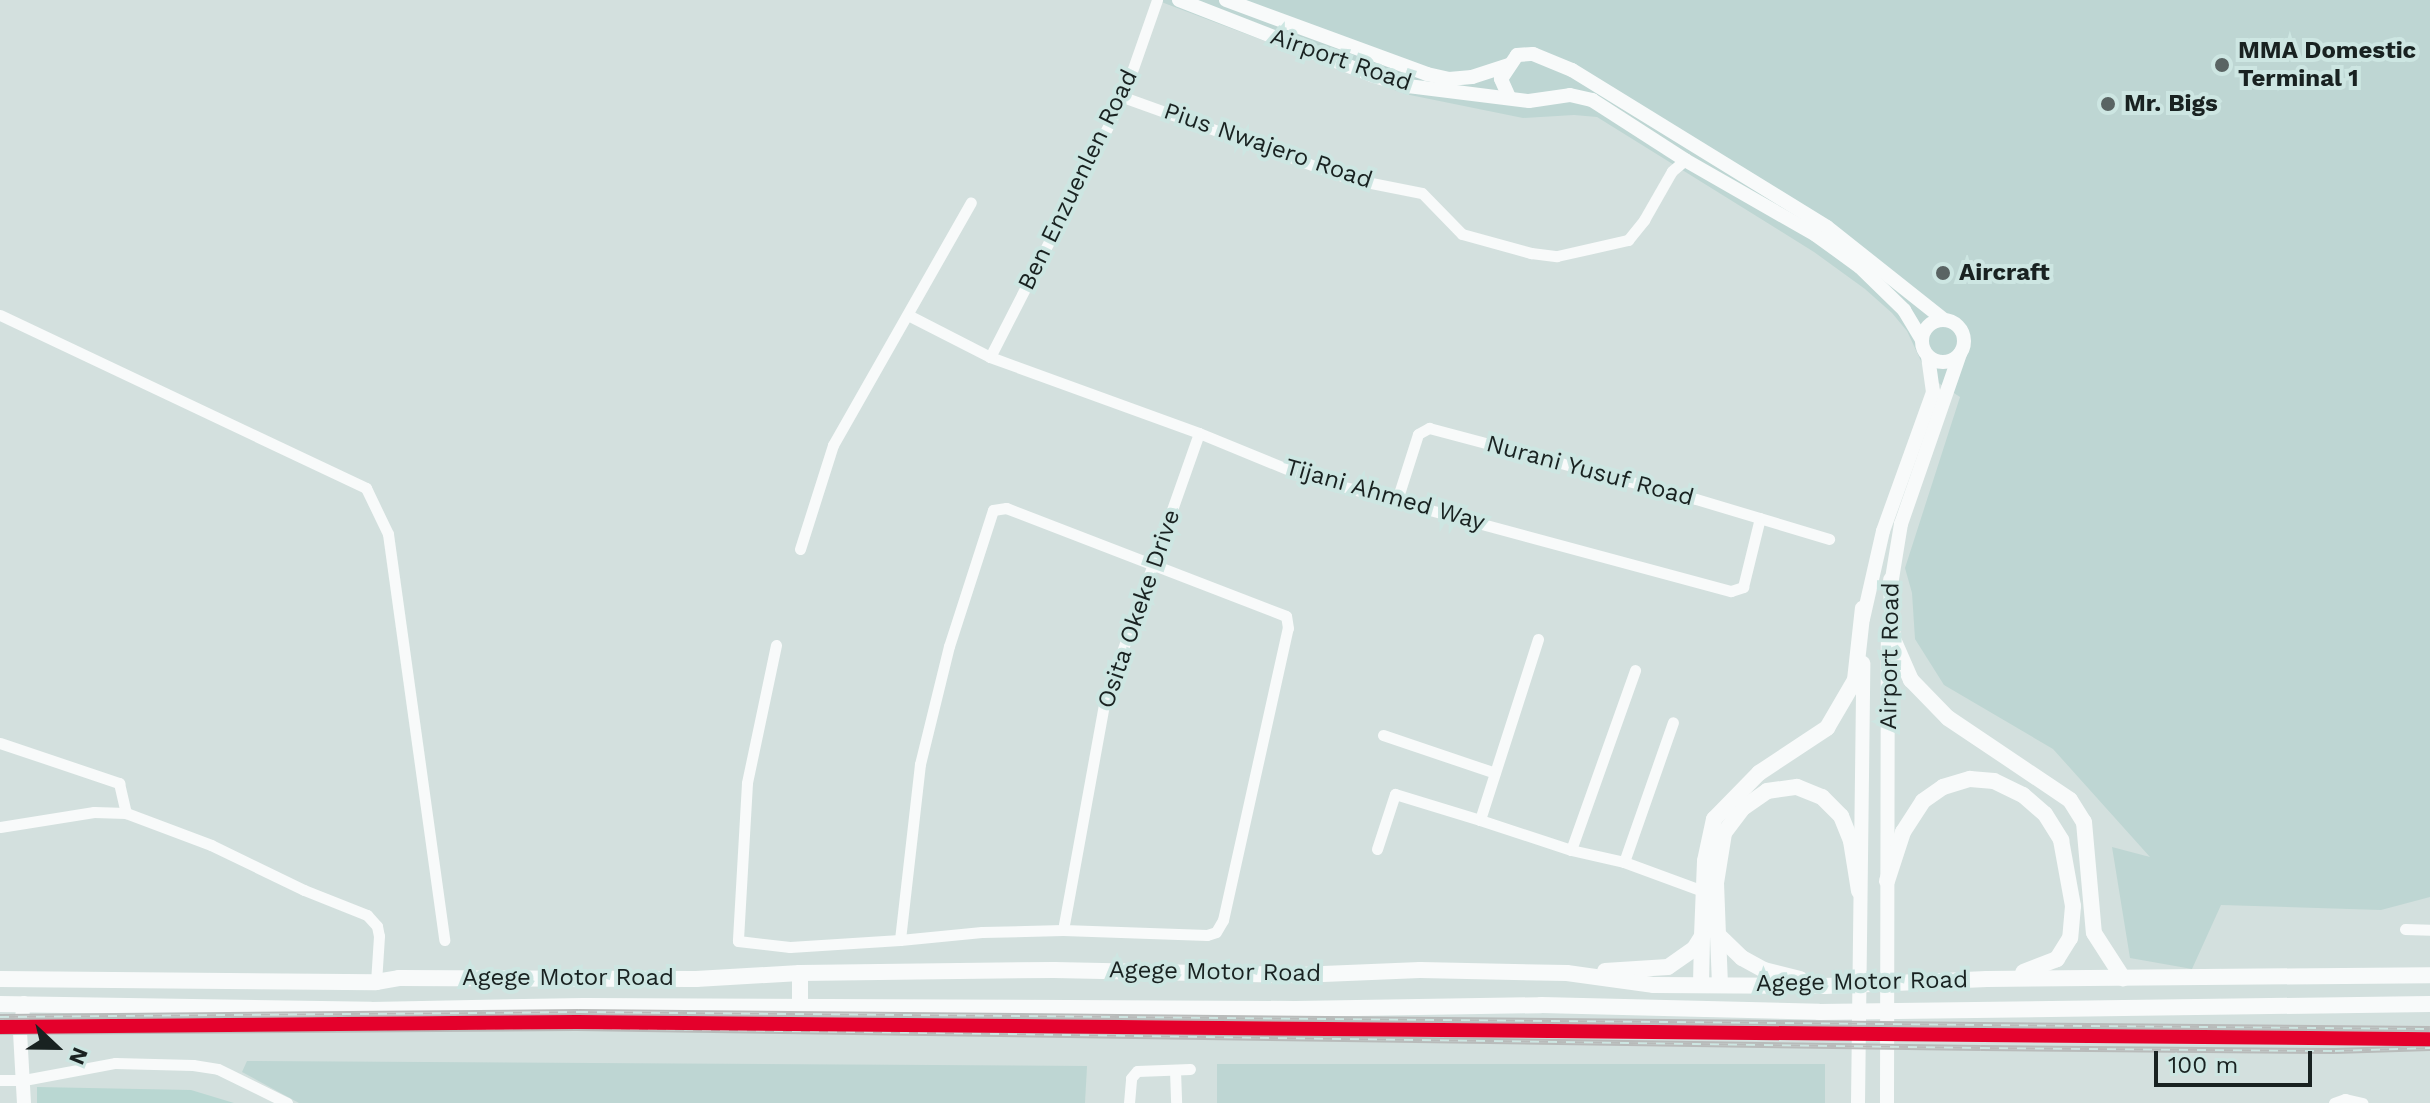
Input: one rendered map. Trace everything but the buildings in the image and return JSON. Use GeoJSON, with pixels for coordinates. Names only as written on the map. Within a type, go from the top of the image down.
{"type":"FeatureCollection","features":[{"type":"Feature","properties":{"kind":"highway"},"geometry":{"type":"LineString","coordinates":[[1891,580],[1893,639],[1911,680],[1948,718],[2070,800],[2084,822],[2094,933],[2123,978]]}},
{"type":"Feature","properties":{"kind":"highway"},"geometry":{"type":"LineString","coordinates":[[1720,985],[1703,891],[1714,819],[1759,773],[1827,728],[1855,680],[1863,608]]}},
{"type":"Feature","properties":{"kind":"highway"},"geometry":{"type":"LineString","coordinates":[[1887,881],[1903,832],[1923,801],[1943,787],[1970,779],[1994,781],[2023,795],[2045,814],[2061,840],[2069,874],[2073,906],[2070,938],[2057,959],[2048,966],[1987,979]]}},
{"type":"Feature","properties":{"kind":"highway"},"geometry":{"type":"LineString","coordinates":[[1701,985],[1724,833],[1743,808],[1767,791],[1797,787],[1822,797],[1841,816],[1851,841],[1859,891]]}},
{"type":"Feature","properties":{"kind":"highway"},"geometry":{"type":"LineString","coordinates":[[1567,973],[1668,967],[1710,935]]}},
{"type":"Feature","properties":{"kind":"highway"},"geometry":{"type":"LineString","coordinates":[[1710,935],[1764,970],[1825,986]]}},
{"type":"Feature","properties":{"kind":"highway","name":"Agege Motor Road"},"geometry":{"type":"LineString","coordinates":[[0,979],[376,982],[399,978],[696,979],[800,973],[1054,970],[1299,975],[1420,970],[1567,973],[1654,985],[1825,986],[1987,979],[2430,975]]}},
{"type":"Feature","properties":{"kind":"highway"},"geometry":{"type":"LineString","coordinates":[[800,973],[800,1006]]}},
{"type":"Feature","properties":{"kind":"highway","name":"Agege Motor Road"},"geometry":{"type":"LineString","coordinates":[[0,1004],[371,1010],[800,1006],[1295,1009],[1541,1005],[1819,1012],[2430,1004]]}},
{"type":"Feature","properties":{"kind":"main road","name":"Airport Road"},"geometry":{"type":"LineString","coordinates":[[1179,0],[1396,83],[1483,97],[1509,97]]}},
{"type":"Feature","properties":{"kind":"main road","name":"Airport Road"},"geometry":{"type":"LineString","coordinates":[[1226,0],[1427,74],[1449,79],[1472,77],[1508,65]]}},
{"type":"Feature","properties":{"kind":"main road"},"geometry":{"type":"LineString","coordinates":[[1533,54],[1584,77],[1827,227],[1943,319],[1962,330],[1964,344],[1960,354],[1945,363],[1928,357],[1904,310],[1860,267],[1816,235],[1685,160],[1592,100],[1570,95],[1529,101],[1509,97],[1501,79],[1508,65],[1517,55],[1533,54]]}},
{"type":"Feature","properties":{"kind":"main road"},"geometry":{"type":"LineString","coordinates":[[1550,97],[1559,77],[1551,61]]}},
{"type":"Feature","properties":{"kind":"main road"},"geometry":{"type":"LineString","coordinates":[[1922,340],[1930,324],[1943,319]]}},
{"type":"Feature","properties":{"kind":"main road","name":"Airport Road"},"geometry":{"type":"LineString","coordinates":[[1887,1103],[1891,580],[1901,524],[1960,354]]}},
{"type":"Feature","properties":{"kind":"main road","name":"Airport Road"},"geometry":{"type":"LineString","coordinates":[[1858,1103],[1863,608],[1883,531],[1933,392],[1928,357]]}},
{"type":"Feature","properties":{"kind":"main road"},"geometry":{"type":"LineString","coordinates":[[24,1003],[20,1032],[24,1103]]}},
{"type":"Feature","properties":{"kind":"street","name":"Ben Enzuenlen Road"},"geometry":{"type":"LineString","coordinates":[[990,357],[1123,97],[1157,0]]}},
{"type":"Feature","properties":{"kind":"street","name":"Pius Nwajero Road"},"geometry":{"type":"LineString","coordinates":[[1123,97],[1351,179],[1422,193],[1462,234],[1549,255],[1628,240],[1644,220],[1672,171],[1685,160]]}},
{"type":"Feature","properties":{"kind":"street"},"geometry":{"type":"LineString","coordinates":[[800,549],[833,445],[971,202]]}},
{"type":"Feature","properties":{"kind":"street"},"geometry":{"type":"LineString","coordinates":[[0,315],[366,488],[388,534],[444,940]]}},
{"type":"Feature","properties":{"kind":"street","name":"Tijani Ahmed Way"},"geometry":{"type":"LineString","coordinates":[[908,315],[990,357],[1199,433],[1304,476],[1738,591],[1743,587],[1760,518]]}},
{"type":"Feature","properties":{"kind":"street","name":"Nurani Yusuf Road"},"geometry":{"type":"LineString","coordinates":[[1397,500],[1418,434],[1429,428],[1829,539]]}},
{"type":"Feature","properties":{"kind":"street","name":"Osita Okeke Drive"},"geometry":{"type":"LineString","coordinates":[[1063,930],[1105,700],[1199,433]]}},
{"type":"Feature","properties":{"kind":"street"},"geometry":{"type":"LineString","coordinates":[[776,645],[747,783],[738,941],[790,947],[900,940],[982,932],[1063,930],[1207,935],[1216,932],[1223,920],[1288,628],[1286,616],[1006,508],[993,510],[949,646],[920,764],[900,940]]}},
{"type":"Feature","properties":{"kind":"street"},"geometry":{"type":"LineString","coordinates":[[1480,820],[1538,639]]}},
{"type":"Feature","properties":{"kind":"street"},"geometry":{"type":"LineString","coordinates":[[1571,850],[1635,670]]}},
{"type":"Feature","properties":{"kind":"street"},"geometry":{"type":"LineString","coordinates":[[1624,862],[1673,722]]}},
{"type":"Feature","properties":{"kind":"street"},"geometry":{"type":"LineString","coordinates":[[1383,735],[1495,773]]}},
{"type":"Feature","properties":{"kind":"street"},"geometry":{"type":"LineString","coordinates":[[0,743],[119,783],[126,813]]}},
{"type":"Feature","properties":{"kind":"street"},"geometry":{"type":"LineString","coordinates":[[1377,849],[1395,794],[1571,850],[1624,862],[1703,891]]}},
{"type":"Feature","properties":{"kind":"street"},"geometry":{"type":"LineString","coordinates":[[0,827],[94,812],[126,813],[211,845],[304,890],[367,915],[377,926],[379,936],[376,982]]}},
{"type":"Feature","properties":{"kind":"street"},"geometry":{"type":"LineString","coordinates":[[2405,929],[2430,930]]}},
{"type":"Feature","properties":{"kind":"street"},"geometry":{"type":"LineString","coordinates":[[0,1080],[24,1080],[115,1063],[193,1065],[218,1069],[287,1103]]}},
{"type":"Feature","properties":{"kind":"street"},"geometry":{"type":"LineString","coordinates":[[1129,1103],[1133,1073],[1190,1069]]}},
{"type":"Feature","properties":{"kind":"street"},"geometry":{"type":"LineString","coordinates":[[1175,1070],[1176,1103]]}},
{"type":"Feature","properties":{"kind":"street"},"geometry":{"type":"LineString","coordinates":[[2334,1103],[2345,1099],[2363,1103]]}},
{"type":"Feature","properties":{"kind":"shaded area"},"geometry":{"type":"Polygon","coordinates":[[[1156,0],[2430,0],[2430,897],[2381,910],[2221,905],[2192,969],[2130,958],[2112,847],[2150,857],[2053,749],[1944,685],[1915,639],[1912,593],[1905,568],[1960,397],[1928,376],[1907,331],[1892,313],[1814,252],[1597,117],[1523,118],[1405,94],[1156,0]]]}},
{"type":"Feature","properties":{"kind":"shaded area"},"geometry":{"type":"Polygon","coordinates":[[[247,1061],[1087,1067],[1085,1103],[299,1103],[242,1072],[247,1061]]]}},
{"type":"Feature","properties":{"kind":"shaded area"},"geometry":{"type":"Polygon","coordinates":[[[1217,1064],[1825,1064],[1825,1103],[1217,1103],[1217,1064]]]}},
{"type":"Feature","properties":{"kind":"green space"},"geometry":{"type":"Polygon","coordinates":[[[37,1087],[191,1090],[234,1103],[37,1103],[37,1087]]]}},
{"type":"Feature","properties":{"kind":"railway"},"geometry":{"type":"LineString","coordinates":[[0,1017],[579,1012],[2430,1029]]}},
{"type":"Feature","properties":{"kind":"railway"},"geometry":{"type":"LineString","coordinates":[[0,1032],[576,1028],[1981,1048],[2335,1051],[2430,1048]]}},
{"type":"Feature","properties":{"kind":"transit line"},"geometry":{"type":"LineString","coordinates":[[0,1027],[577,1022],[2430,1039]]}},
{"type":"Feature","properties":{"kind":"place","name":"MMA Domestic Terminal 1"},"geometry":{"type":"Point","coordinates":[2222,65]}},
{"type":"Feature","properties":{"kind":"place","name":"Mr. Bigs"},"geometry":{"type":"Point","coordinates":[2108,104]}},
{"type":"Feature","properties":{"kind":"place","name":"Aircraft"},"geometry":{"type":"Point","coordinates":[1943,273]}}]}
